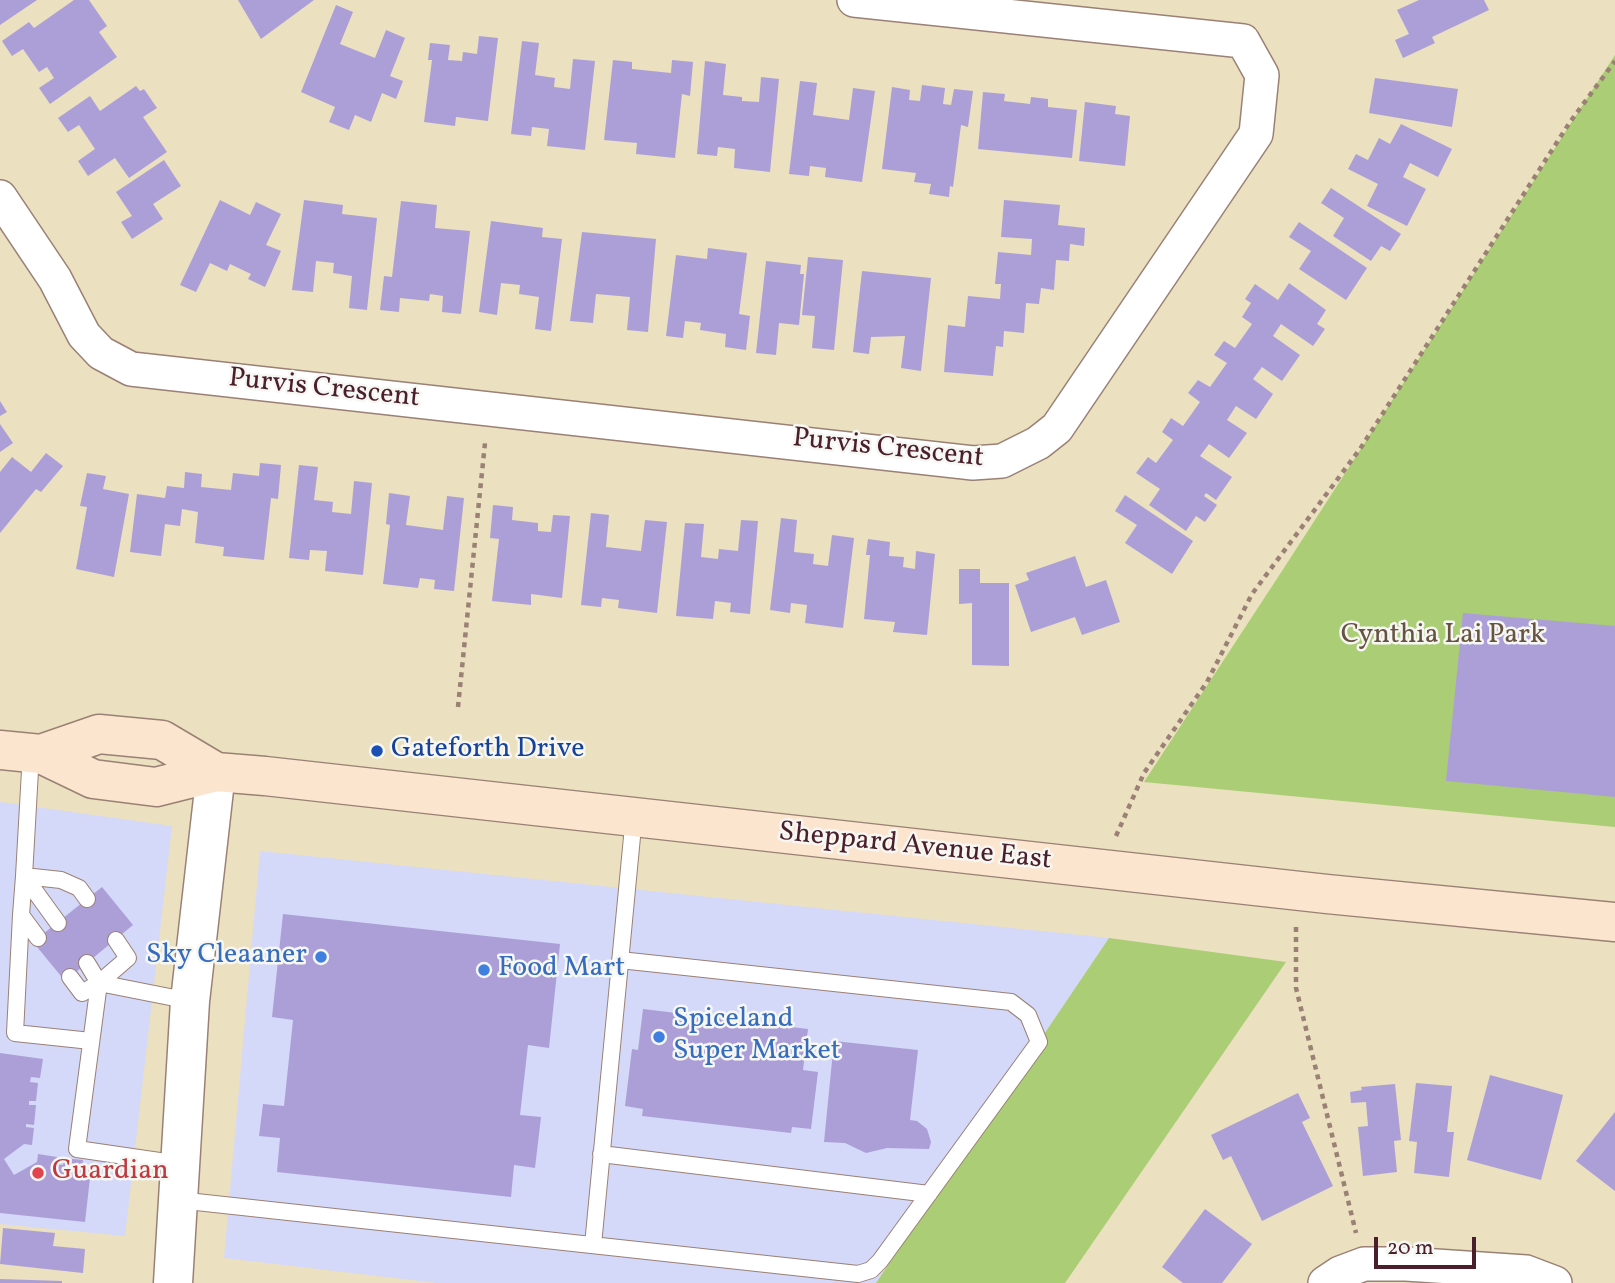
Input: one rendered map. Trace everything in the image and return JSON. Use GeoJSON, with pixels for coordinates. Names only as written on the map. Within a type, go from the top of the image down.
{"type":"FeatureCollection","features":[{"type":"Feature","properties":{"kind":"main road","name":"Sheppard Avenue East"},"geometry":{"type":"LineString","coordinates":[[24,752],[99,734],[162,740],[215,772],[1296,890],[1615,922]]}},
{"type":"Feature","properties":{"kind":"street","name":"Purvis Crescent"},"geometry":{"type":"LineString","coordinates":[[0,197],[55,279],[84,335],[101,353],[131,369],[973,463],[1002,461],[1038,443],[1057,428],[1256,134],[1262,75],[1244,41],[854,0]]}},
{"type":"Feature","properties":{"kind":"street"},"geometry":{"type":"LineString","coordinates":[[173,1283],[190,1001],[215,772]]}},
{"type":"Feature","properties":{"kind":"street"},"geometry":{"type":"LineString","coordinates":[[1325,1283],[1339,1273],[1364,1264],[1526,1272],[1555,1283]]}},
{"type":"Feature","properties":{"kind":"lane"},"geometry":{"type":"LineString","coordinates":[[24,752],[24,876],[15,1033],[91,1041]]}},
{"type":"Feature","properties":{"kind":"lane"},"geometry":{"type":"LineString","coordinates":[[593,1245],[634,816]]}},
{"type":"Feature","properties":{"kind":"lane"},"geometry":{"type":"LineString","coordinates":[[24,876],[61,880],[79,887],[87,899]]}},
{"type":"Feature","properties":{"kind":"lane"},"geometry":{"type":"LineString","coordinates":[[24,876],[58,923]]}},
{"type":"Feature","properties":{"kind":"lane"},"geometry":{"type":"LineString","coordinates":[[21,915],[38,938]]}},
{"type":"Feature","properties":{"kind":"lane"},"geometry":{"type":"LineString","coordinates":[[70,977],[82,993],[99,983],[128,958],[116,940]]}},
{"type":"Feature","properties":{"kind":"lane"},"geometry":{"type":"LineString","coordinates":[[87,963],[99,983],[77,1149],[179,1182],[593,1245],[858,1274],[871,1270],[880,1261],[1039,1042],[1028,1015],[1011,1002],[620,960]]}},
{"type":"Feature","properties":{"kind":"lane"},"geometry":{"type":"LineString","coordinates":[[99,983],[190,1001]]}},
{"type":"Feature","properties":{"kind":"lane"},"geometry":{"type":"LineString","coordinates":[[601,1154],[929,1194]]}},
{"type":"Feature","properties":{"kind":"path"},"geometry":{"type":"LineString","coordinates":[[1101,869],[1144,773],[1207,682],[1252,594],[1360,449],[1570,122],[1615,61]]}},
{"type":"Feature","properties":{"kind":"path"},"geometry":{"type":"LineString","coordinates":[[458,707],[490,408]]}},
{"type":"Feature","properties":{"kind":"path"},"geometry":{"type":"LineString","coordinates":[[1296,890],[1296,988],[1364,1264]]}},
{"type":"Feature","properties":{"kind":"shaded area"},"geometry":{"type":"Polygon","coordinates":[[[0,802],[172,826],[125,1236],[0,1224],[0,802]]]}},
{"type":"Feature","properties":{"kind":"shaded area"},"geometry":{"type":"Polygon","coordinates":[[[260,851],[1109,938],[876,1283],[437,1283],[224,1258],[260,851]]]}},
{"type":"Feature","properties":{"kind":"green space","name":"Cynthia Lai Park"},"geometry":{"type":"Polygon","coordinates":[[[1615,55],[1615,827],[1144,782],[1282,571],[1615,55]]]}},
{"type":"Feature","properties":{"kind":"green space"},"geometry":{"type":"Polygon","coordinates":[[[1109,938],[1286,962],[1065,1283],[876,1283],[1109,938]]]}},
{"type":"Feature","properties":{"kind":"building"},"geometry":{"type":"Polygon","coordinates":[[[0,0],[37,0],[0,25],[0,0]]]}},
{"type":"Feature","properties":{"kind":"building"},"geometry":{"type":"Polygon","coordinates":[[[74,0],[89,0],[107,26],[99,32],[117,57],[50,104],[39,88],[54,78],[47,67],[39,72],[23,49],[12,56],[2,41],[29,22],[34,28],[74,0]]]}},
{"type":"Feature","properties":{"kind":"building"},"geometry":{"type":"Polygon","coordinates":[[[238,0],[314,0],[261,39],[238,0]]]}},
{"type":"Feature","properties":{"kind":"building"},"geometry":{"type":"Polygon","coordinates":[[[1419,0],[1484,0],[1489,10],[1432,37],[1435,43],[1403,58],[1395,40],[1409,34],[1397,10],[1419,0]]]}},
{"type":"Feature","properties":{"kind":"building"},"geometry":{"type":"Polygon","coordinates":[[[336,5],[353,12],[340,44],[375,58],[386,30],[405,38],[390,76],[403,81],[396,99],[382,93],[371,122],[355,115],[349,130],[329,122],[335,107],[301,92],[336,5]]]}},
{"type":"Feature","properties":{"kind":"building"},"geometry":{"type":"Polygon","coordinates":[[[479,36],[498,38],[488,121],[456,117],[455,126],[424,122],[432,60],[428,60],[430,43],[450,45],[448,60],[462,61],[463,52],[477,54],[479,36]]]}},
{"type":"Feature","properties":{"kind":"building"},"geometry":{"type":"Polygon","coordinates":[[[522,41],[539,43],[535,75],[555,78],[554,87],[570,89],[573,59],[595,61],[585,150],[547,146],[549,129],[532,127],[531,136],[511,134],[522,41]]]}},
{"type":"Feature","properties":{"kind":"building"},"geometry":{"type":"Polygon","coordinates":[[[613,60],[632,62],[632,69],[671,73],[672,60],[693,62],[690,96],[682,94],[675,158],[636,154],[637,143],[604,140],[613,60]]]}},
{"type":"Feature","properties":{"kind":"building"},"geometry":{"type":"Polygon","coordinates":[[[705,61],[726,64],[723,95],[742,97],[742,101],[759,102],[761,77],[779,79],[770,172],[734,168],[735,149],[718,147],[717,156],[697,154],[705,61]]]}},
{"type":"Feature","properties":{"kind":"building"},"geometry":{"type":"Polygon","coordinates":[[[1375,78],[1458,89],[1452,127],[1369,113],[1375,78]]]}},
{"type":"Feature","properties":{"kind":"building"},"geometry":{"type":"Polygon","coordinates":[[[800,81],[817,83],[813,115],[849,120],[853,88],[875,91],[862,182],[825,177],[826,168],[810,166],[809,176],[789,174],[800,81]]]}},
{"type":"Feature","properties":{"kind":"building"},"geometry":{"type":"Polygon","coordinates":[[[922,85],[945,88],[943,104],[951,105],[954,89],[973,91],[968,127],[961,125],[953,187],[950,186],[949,197],[929,194],[931,184],[914,182],[916,173],[882,169],[892,87],[910,90],[909,100],[920,101],[922,85]]]}},
{"type":"Feature","properties":{"kind":"building"},"geometry":{"type":"Polygon","coordinates":[[[136,86],[140,91],[144,89],[157,108],[143,117],[167,152],[129,178],[115,158],[88,176],[78,161],[95,149],[79,125],[68,132],[58,118],[90,96],[100,111],[136,86]]]}},
{"type":"Feature","properties":{"kind":"building"},"geometry":{"type":"Polygon","coordinates":[[[983,92],[1005,94],[1004,101],[1030,104],[1031,97],[1048,99],[1048,107],[1077,110],[1072,158],[978,149],[983,92]]]}},
{"type":"Feature","properties":{"kind":"building"},"geometry":{"type":"Polygon","coordinates":[[[1085,102],[1116,106],[1115,114],[1130,116],[1125,166],[1079,161],[1085,102]]]}},
{"type":"Feature","properties":{"kind":"building"},"geometry":{"type":"Polygon","coordinates":[[[1401,124],[1452,149],[1438,177],[1410,163],[1403,177],[1426,189],[1407,226],[1367,206],[1378,184],[1348,169],[1356,154],[1368,160],[1379,138],[1390,144],[1401,124]]]}},
{"type":"Feature","properties":{"kind":"building"},"geometry":{"type":"Polygon","coordinates":[[[164,160],[181,186],[153,204],[163,219],[132,239],[121,222],[132,216],[116,192],[164,160]]]}},
{"type":"Feature","properties":{"kind":"building"},"geometry":{"type":"Polygon","coordinates":[[[1331,188],[1401,234],[1390,251],[1381,246],[1371,261],[1333,236],[1344,218],[1321,203],[1331,188]]]}},
{"type":"Feature","properties":{"kind":"building"},"geometry":{"type":"Polygon","coordinates":[[[220,200],[250,215],[256,202],[281,214],[266,245],[281,251],[265,287],[248,279],[251,274],[230,264],[227,271],[210,263],[196,292],[180,285],[220,200]]]}},
{"type":"Feature","properties":{"kind":"building"},"geometry":{"type":"Polygon","coordinates":[[[304,200],[343,205],[342,214],[377,218],[367,310],[349,308],[352,276],[333,273],[334,263],[316,261],[313,292],[292,290],[304,200]]]}},
{"type":"Feature","properties":{"kind":"building"},"geometry":{"type":"Polygon","coordinates":[[[1004,200],[1060,205],[1058,225],[1085,228],[1084,246],[1070,244],[1069,261],[1056,260],[1054,290],[1041,288],[1039,304],[1026,303],[1024,333],[1004,331],[1003,347],[996,346],[993,376],[944,372],[948,325],[965,327],[968,296],[1000,299],[1001,284],[995,284],[998,252],[1031,255],[1032,239],[1001,237],[1004,200]]]}},
{"type":"Feature","properties":{"kind":"building"},"geometry":{"type":"Polygon","coordinates":[[[401,201],[437,205],[435,228],[470,231],[461,314],[442,312],[443,296],[430,294],[429,301],[400,298],[399,312],[380,310],[384,276],[392,277],[401,201]]]}},
{"type":"Feature","properties":{"kind":"building"},"geometry":{"type":"Polygon","coordinates":[[[491,221],[543,228],[542,237],[562,239],[551,331],[535,329],[539,297],[519,294],[520,285],[501,283],[497,315],[479,312],[491,221]]]}},
{"type":"Feature","properties":{"kind":"building"},"geometry":{"type":"Polygon","coordinates":[[[1299,222],[1367,268],[1346,300],[1299,269],[1311,251],[1289,237],[1299,222]]]}},
{"type":"Feature","properties":{"kind":"building"},"geometry":{"type":"Polygon","coordinates":[[[582,232],[656,239],[648,332],[627,330],[630,297],[596,294],[593,323],[570,321],[582,232]]]}},
{"type":"Feature","properties":{"kind":"building"},"geometry":{"type":"Polygon","coordinates":[[[708,248],[747,253],[739,314],[750,316],[746,350],[725,347],[726,334],[700,330],[701,323],[685,321],[683,338],[666,336],[676,255],[707,259],[708,248]]]}},
{"type":"Feature","properties":{"kind":"building"},"geometry":{"type":"Polygon","coordinates":[[[808,257],[843,260],[834,350],[812,348],[815,316],[802,315],[808,257]]]}},
{"type":"Feature","properties":{"kind":"building"},"geometry":{"type":"Polygon","coordinates":[[[766,261],[801,265],[800,274],[804,274],[799,325],[779,323],[776,355],[756,353],[766,261]]]}},
{"type":"Feature","properties":{"kind":"building"},"geometry":{"type":"Polygon","coordinates":[[[862,271],[931,278],[921,371],[901,368],[905,336],[871,337],[869,354],[853,352],[862,271]]]}},
{"type":"Feature","properties":{"kind":"building"},"geometry":{"type":"Polygon","coordinates":[[[1289,283],[1326,310],[1317,324],[1325,329],[1313,346],[1281,324],[1273,336],[1300,355],[1282,381],[1262,367],[1253,379],[1273,394],[1256,419],[1236,406],[1227,420],[1247,433],[1229,458],[1209,444],[1200,456],[1232,477],[1216,500],[1206,493],[1204,496],[1217,505],[1205,522],[1196,516],[1186,531],[1149,505],[1160,489],[1136,473],[1148,457],[1156,463],[1173,440],[1162,432],[1171,418],[1183,426],[1200,402],[1188,393],[1198,380],[1210,387],[1227,363],[1214,355],[1224,341],[1235,348],[1252,324],[1242,317],[1251,303],[1245,299],[1255,284],[1278,300],[1289,283]]]}},
{"type":"Feature","properties":{"kind":"building"},"geometry":{"type":"Polygon","coordinates":[[[0,401],[7,412],[0,416],[0,401]]]}},
{"type":"Feature","properties":{"kind":"building"},"geometry":{"type":"Polygon","coordinates":[[[0,424],[13,443],[0,452],[0,424]]]}},
{"type":"Feature","properties":{"kind":"building"},"geometry":{"type":"Polygon","coordinates":[[[46,453],[63,466],[41,492],[36,489],[0,533],[0,472],[12,457],[31,472],[46,453]]]}},
{"type":"Feature","properties":{"kind":"building"},"geometry":{"type":"Polygon","coordinates":[[[260,463],[281,465],[278,499],[271,498],[264,560],[223,556],[224,547],[195,543],[198,512],[182,509],[180,526],[165,524],[161,556],[130,552],[137,494],[165,498],[167,486],[184,488],[185,472],[202,474],[201,487],[231,490],[233,473],[259,476],[260,463]]]}},
{"type":"Feature","properties":{"kind":"building"},"geometry":{"type":"Polygon","coordinates":[[[299,465],[318,467],[314,500],[333,502],[332,512],[351,514],[354,481],[372,483],[363,575],[325,571],[327,551],[310,550],[309,560],[289,558],[299,465]]]}},
{"type":"Feature","properties":{"kind":"building"},"geometry":{"type":"Polygon","coordinates":[[[87,473],[106,476],[103,489],[129,494],[114,577],[76,569],[87,507],[80,506],[87,473]]]}},
{"type":"Feature","properties":{"kind":"building"},"geometry":{"type":"Polygon","coordinates":[[[389,493],[410,496],[406,525],[443,530],[447,496],[464,498],[454,591],[434,589],[435,580],[420,578],[418,588],[383,584],[390,525],[386,524],[389,493]]]}},
{"type":"Feature","properties":{"kind":"building"},"geometry":{"type":"Polygon","coordinates":[[[1125,495],[1193,541],[1172,574],[1125,543],[1137,525],[1115,511],[1125,495]]]}},
{"type":"Feature","properties":{"kind":"building"},"geometry":{"type":"Polygon","coordinates":[[[493,505],[513,507],[512,520],[538,523],[538,531],[551,532],[553,515],[570,516],[562,598],[531,594],[531,605],[492,601],[499,539],[490,538],[493,505]]]}},
{"type":"Feature","properties":{"kind":"building"},"geometry":{"type":"Polygon","coordinates":[[[591,513],[609,515],[606,547],[641,551],[645,520],[667,522],[657,613],[618,608],[619,600],[602,598],[601,607],[581,605],[591,513]]]}},
{"type":"Feature","properties":{"kind":"building"},"geometry":{"type":"Polygon","coordinates":[[[781,518],[797,520],[794,552],[814,554],[813,564],[828,566],[832,535],[854,538],[843,628],[805,623],[807,605],[791,603],[790,613],[770,610],[781,518]]]}},
{"type":"Feature","properties":{"kind":"building"},"geometry":{"type":"Polygon","coordinates":[[[741,520],[758,521],[750,614],[730,612],[731,603],[715,601],[713,619],[676,616],[685,523],[704,524],[701,557],[718,559],[719,549],[738,551],[741,520]]]}},
{"type":"Feature","properties":{"kind":"building"},"geometry":{"type":"Polygon","coordinates":[[[868,539],[890,542],[889,556],[904,557],[903,567],[915,569],[916,551],[935,554],[927,635],[893,632],[895,622],[864,619],[870,555],[866,555],[868,539]]]}},
{"type":"Feature","properties":{"kind":"building"},"geometry":{"type":"Polygon","coordinates":[[[1075,556],[1086,587],[1106,580],[1120,622],[1082,635],[1075,617],[1031,632],[1015,585],[1029,580],[1026,573],[1075,556]]]}},
{"type":"Feature","properties":{"kind":"building"},"geometry":{"type":"Polygon","coordinates":[[[959,569],[980,569],[980,583],[1009,583],[1009,666],[972,665],[972,603],[959,604],[959,569]]]}},
{"type":"Feature","properties":{"kind":"building"},"geometry":{"type":"Polygon","coordinates":[[[1463,613],[1615,626],[1615,797],[1446,781],[1463,613]]]}},
{"type":"Feature","properties":{"kind":"building"},"geometry":{"type":"Polygon","coordinates":[[[102,887],[133,925],[65,981],[33,942],[102,887]]]}},
{"type":"Feature","properties":{"kind":"building"},"geometry":{"type":"Polygon","coordinates":[[[283,914],[560,944],[549,1048],[528,1045],[520,1115],[541,1117],[535,1168],[514,1165],[511,1197],[277,1172],[280,1138],[259,1136],[263,1104],[284,1106],[293,1020],[272,1017],[283,914]]]}},
{"type":"Feature","properties":{"kind":"building"},"geometry":{"type":"Polygon","coordinates":[[[643,1009],[808,1029],[803,1070],[818,1072],[811,1129],[792,1127],[791,1133],[642,1116],[643,1109],[625,1106],[632,1049],[638,1050],[643,1009]]]}},
{"type":"Feature","properties":{"kind":"building"},"geometry":{"type":"Polygon","coordinates":[[[834,1041],[918,1050],[910,1120],[917,1121],[927,1129],[931,1142],[929,1149],[887,1148],[866,1153],[845,1143],[824,1142],[834,1041]]]}},
{"type":"Feature","properties":{"kind":"building"},"geometry":{"type":"Polygon","coordinates":[[[0,1053],[43,1059],[40,1078],[31,1077],[30,1082],[38,1083],[36,1101],[29,1101],[29,1105],[36,1105],[34,1125],[26,1124],[26,1127],[34,1128],[32,1145],[24,1144],[4,1159],[14,1175],[37,1162],[38,1154],[57,1157],[56,1164],[63,1165],[64,1158],[83,1160],[82,1168],[91,1169],[85,1222],[0,1213],[0,1053]]]}},
{"type":"Feature","properties":{"kind":"building"},"geometry":{"type":"Polygon","coordinates":[[[1490,1075],[1563,1095],[1541,1180],[1467,1160],[1490,1075]]]}},
{"type":"Feature","properties":{"kind":"building"},"geometry":{"type":"Polygon","coordinates":[[[1416,1083],[1452,1086],[1447,1132],[1454,1132],[1449,1177],[1414,1173],[1417,1142],[1409,1141],[1416,1083]]]}},
{"type":"Feature","properties":{"kind":"building"},"geometry":{"type":"Polygon","coordinates":[[[1395,1084],[1401,1140],[1394,1141],[1397,1172],[1363,1176],[1358,1127],[1368,1126],[1366,1102],[1351,1103],[1350,1092],[1362,1090],[1361,1087],[1395,1084]]]}},
{"type":"Feature","properties":{"kind":"building"},"geometry":{"type":"Polygon","coordinates":[[[1298,1093],[1310,1118],[1302,1122],[1333,1186],[1262,1221],[1231,1156],[1223,1160],[1211,1135],[1298,1093]]]}},
{"type":"Feature","properties":{"kind":"building"},"geometry":{"type":"Polygon","coordinates":[[[1615,1112],[1615,1191],[1576,1161],[1615,1112]]]}},
{"type":"Feature","properties":{"kind":"building"},"geometry":{"type":"Polygon","coordinates":[[[1205,1209],[1252,1244],[1222,1283],[1183,1283],[1162,1267],[1205,1209]]]}},
{"type":"Feature","properties":{"kind":"building"},"geometry":{"type":"Polygon","coordinates":[[[3,1228],[55,1233],[53,1246],[85,1249],[83,1273],[0,1264],[3,1228]]]}},
{"type":"Feature","properties":{"kind":"building"},"geometry":{"type":"Polygon","coordinates":[[[0,1279],[62,1281],[62,1283],[0,1283],[0,1279]]]}},
{"type":"Feature","properties":{"kind":"place","name":"Gateforth Drive"},"geometry":{"type":"Point","coordinates":[377,751]}},
{"type":"Feature","properties":{"kind":"place","name":"Sky Cleaaner"},"geometry":{"type":"Point","coordinates":[321,957]}},
{"type":"Feature","properties":{"kind":"place","name":"Food Mart"},"geometry":{"type":"Point","coordinates":[484,970]}},
{"type":"Feature","properties":{"kind":"place","name":"Spiceland Super Market"},"geometry":{"type":"Point","coordinates":[659,1037]}},
{"type":"Feature","properties":{"kind":"place","name":"Guardian"},"geometry":{"type":"Point","coordinates":[38,1173]}}]}
